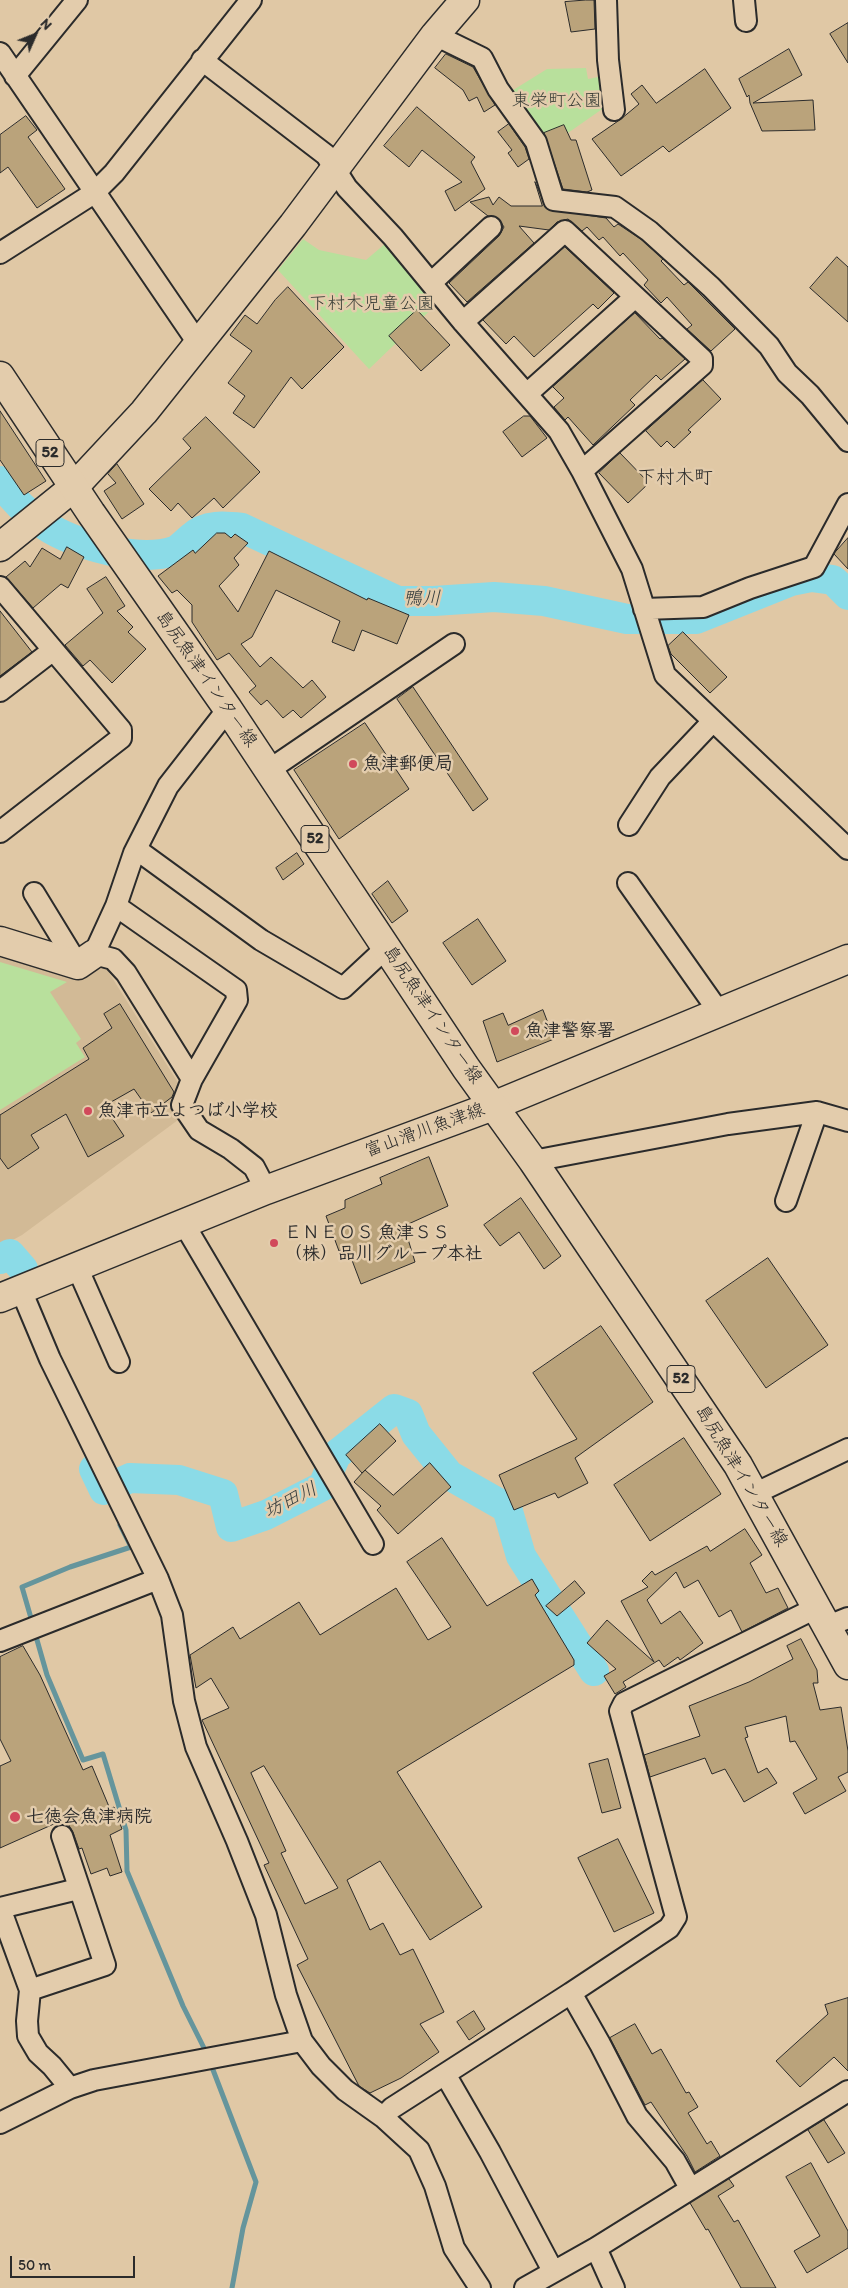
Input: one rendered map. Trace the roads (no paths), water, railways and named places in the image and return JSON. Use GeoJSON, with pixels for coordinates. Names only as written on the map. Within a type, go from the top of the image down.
{"type":"FeatureCollection","features":[{"type":"Feature","properties":{"kind":"main road"},"geometry":{"type":"LineString","coordinates":[[0,547],[74,487],[144,412],[264,263],[435,35],[465,0]]}},
{"type":"Feature","properties":{"kind":"main road","name":"島尻魚津インター線"},"geometry":{"type":"LineString","coordinates":[[0,376],[102,529],[228,709],[493,1106],[534,1161],[738,1465],[831,1617],[848,1665]]}},
{"type":"Feature","properties":{"kind":"main road"},"geometry":{"type":"LineString","coordinates":[[0,941],[86,959]]}},
{"type":"Feature","properties":{"kind":"main road","name":"富山滑川魚津線"},"geometry":{"type":"LineString","coordinates":[[10,1294],[266,1190],[493,1106],[848,959]]}},
{"type":"Feature","properties":{"kind":"street"},"geometry":{"type":"LineString","coordinates":[[15,76],[77,0]]}},
{"type":"Feature","properties":{"kind":"street"},"geometry":{"type":"LineString","coordinates":[[0,253],[94,193],[114,174],[251,0]]}},
{"type":"Feature","properties":{"kind":"street"},"geometry":{"type":"LineString","coordinates":[[606,0],[608,60],[614,110]]}},
{"type":"Feature","properties":{"kind":"street"},"geometry":{"type":"LineString","coordinates":[[744,0],[746,21]]}},
{"type":"Feature","properties":{"kind":"street"},"geometry":{"type":"LineString","coordinates":[[435,35],[482,58],[498,89],[536,142],[554,200],[616,207],[649,231],[711,287],[768,346],[787,373],[810,395],[848,441]]}},
{"type":"Feature","properties":{"kind":"street"},"geometry":{"type":"LineString","coordinates":[[0,53],[198,343]]}},
{"type":"Feature","properties":{"kind":"street"},"geometry":{"type":"LineString","coordinates":[[202,60],[326,155],[347,188],[393,237],[431,284],[528,393],[559,431],[582,471],[632,569],[665,675],[848,849]]}},
{"type":"Feature","properties":{"kind":"street"},"geometry":{"type":"LineString","coordinates":[[431,284],[491,227]]}},
{"type":"Feature","properties":{"kind":"street"},"geometry":{"type":"LineString","coordinates":[[464,322],[565,231],[702,358],[702,365],[582,471]]}},
{"type":"Feature","properties":{"kind":"street"},"geometry":{"type":"LineString","coordinates":[[528,393],[635,297]]}},
{"type":"Feature","properties":{"kind":"street"},"geometry":{"type":"LineString","coordinates":[[644,609],[703,607],[750,588],[814,566],[848,504]]}},
{"type":"Feature","properties":{"kind":"street"},"geometry":{"type":"LineString","coordinates":[[0,587],[52,651],[121,730],[121,738],[0,832]]}},
{"type":"Feature","properties":{"kind":"street"},"geometry":{"type":"LineString","coordinates":[[269,770],[454,644]]}},
{"type":"Feature","properties":{"kind":"street"},"geometry":{"type":"LineString","coordinates":[[0,691],[52,651]]}},
{"type":"Feature","properties":{"kind":"street"},"geometry":{"type":"LineString","coordinates":[[86,959],[116,906],[136,849],[168,786],[228,709]]}},
{"type":"Feature","properties":{"kind":"street"},"geometry":{"type":"LineString","coordinates":[[629,825],[660,777],[713,721]]}},
{"type":"Feature","properties":{"kind":"street"},"geometry":{"type":"LineString","coordinates":[[136,849],[261,940],[343,988],[387,947]]}},
{"type":"Feature","properties":{"kind":"street"},"geometry":{"type":"LineString","coordinates":[[628,883],[719,1012]]}},
{"type":"Feature","properties":{"kind":"street"},"geometry":{"type":"LineString","coordinates":[[34,893],[86,959],[113,960],[126,973],[192,1079]]}},
{"type":"Feature","properties":{"kind":"street"},"geometry":{"type":"LineString","coordinates":[[116,906],[236,990],[237,1000],[192,1079],[182,1105],[199,1130],[231,1149],[254,1167],[266,1190]]}},
{"type":"Feature","properties":{"kind":"street"},"geometry":{"type":"LineString","coordinates":[[786,1201],[817,1112]]}},
{"type":"Feature","properties":{"kind":"street"},"geometry":{"type":"LineString","coordinates":[[534,1161],[728,1124],[817,1112],[848,1121]]}},
{"type":"Feature","properties":{"kind":"street"},"geometry":{"type":"LineString","coordinates":[[184,1224],[373,1544]]}},
{"type":"Feature","properties":{"kind":"street"},"geometry":{"type":"LineString","coordinates":[[77,1267],[120,1362]]}},
{"type":"Feature","properties":{"kind":"street"},"geometry":{"type":"LineString","coordinates":[[10,1294],[50,1359],[158,1579],[172,1615],[184,1701],[196,1747],[266,1915],[286,1995],[302,2041],[321,2066],[344,2090],[383,2117],[418,2150],[435,2186],[454,2248],[480,2288]]}},
{"type":"Feature","properties":{"kind":"street"},"geometry":{"type":"LineString","coordinates":[[754,1494],[848,1449]]}},
{"type":"Feature","properties":{"kind":"street"},"geometry":{"type":"LineString","coordinates":[[0,1641],[158,1579]]}},
{"type":"Feature","properties":{"kind":"street"},"geometry":{"type":"LineString","coordinates":[[383,2117],[392,2108],[669,1928],[676,1917],[620,1711],[624,1703],[831,1617]]}},
{"type":"Feature","properties":{"kind":"street"},"geometry":{"type":"LineString","coordinates":[[30,1990],[105,1965],[78,1889],[62,1836]]}},
{"type":"Feature","properties":{"kind":"street"},"geometry":{"type":"LineString","coordinates":[[70,2088],[52,2066],[38,2053],[28,2036],[26,2020],[30,1990],[0,1908],[78,1889]]}},
{"type":"Feature","properties":{"kind":"street"},"geometry":{"type":"LineString","coordinates":[[571,1993],[638,2116],[675,2161],[690,2188]]}},
{"type":"Feature","properties":{"kind":"street"},"geometry":{"type":"LineString","coordinates":[[0,2123],[70,2088],[94,2080],[302,2041]]}},
{"type":"Feature","properties":{"kind":"street"},"geometry":{"type":"LineString","coordinates":[[445,2074],[490,2152],[553,2272]]}},
{"type":"Feature","properties":{"kind":"street"},"geometry":{"type":"LineString","coordinates":[[525,2288],[596,2248],[848,2091]]}},
{"type":"Feature","properties":{"kind":"street"},"geometry":{"type":"LineString","coordinates":[[596,2248],[614,2288]]}},
{"type":"Feature","properties":{"kind":"waterway","name":"鴨川"},"geometry":{"type":"LineString","coordinates":[[0,481],[23,509],[37,520],[51,529],[82,543],[124,553],[160,554],[176,550],[197,533],[209,528],[242,528],[398,601],[494,597],[544,601],[627,619],[696,619],[791,581],[811,577],[833,580],[848,595]]}},
{"type":"Feature","properties":{"kind":"waterway","name":"坊田川"},"geometry":{"type":"LineString","coordinates":[[0,1259],[10,1254],[23,1269]]}},
{"type":"Feature","properties":{"kind":"waterway","name":"坊田川"},"geometry":{"type":"LineString","coordinates":[[94,1469],[104,1490],[130,1478],[179,1480],[223,1494],[231,1527],[266,1515],[323,1486],[336,1455],[394,1409],[408,1414],[416,1434],[449,1475],[507,1508],[521,1556],[594,1671]]}},
{"type":"Feature","properties":{"kind":"waterway"},"geometry":{"type":"LineString","coordinates":[[33,1625],[22,1587],[70,1567],[131,1547],[120,1525]]}},
{"type":"Feature","properties":{"kind":"waterway"},"geometry":{"type":"LineString","coordinates":[[35,1633],[47,1675],[83,1760],[103,1754],[126,1830],[127,1871],[183,2006],[207,2054]]}},
{"type":"Feature","properties":{"kind":"waterway"},"geometry":{"type":"LineString","coordinates":[[210,2062],[256,2182],[243,2228],[232,2288]]}},
{"type":"Feature","properties":{"kind":"place","name":"魚津郵便局"},"geometry":{"type":"Point","coordinates":[353,764]}},
{"type":"Feature","properties":{"kind":"place","name":"魚津警察署"},"geometry":{"type":"Point","coordinates":[515,1031]}},
{"type":"Feature","properties":{"kind":"place","name":"魚津市立よつば小学校"},"geometry":{"type":"Point","coordinates":[88,1111]}},
{"type":"Feature","properties":{"kind":"place","name":"ＥＮＥＯＳ 魚津ＳＳ （株）品川グループ本社"},"geometry":{"type":"Point","coordinates":[274,1243]}},
{"type":"Feature","properties":{"kind":"place","name":"七徳会魚津病院"},"geometry":{"type":"Point","coordinates":[15,1817]}},
{"type":"Feature","properties":{"kind":"district","name":"下村木町"},"geometry":{"type":"Point","coordinates":[675,478]}},
{"type":"Feature","properties":{"kind":"park label","name":"東栄町公園"},"geometry":{"type":"Point","coordinates":[557,101]}},
{"type":"Feature","properties":{"kind":"park label","name":"下村木児童公園"},"geometry":{"type":"Point","coordinates":[372,304]}}]}
